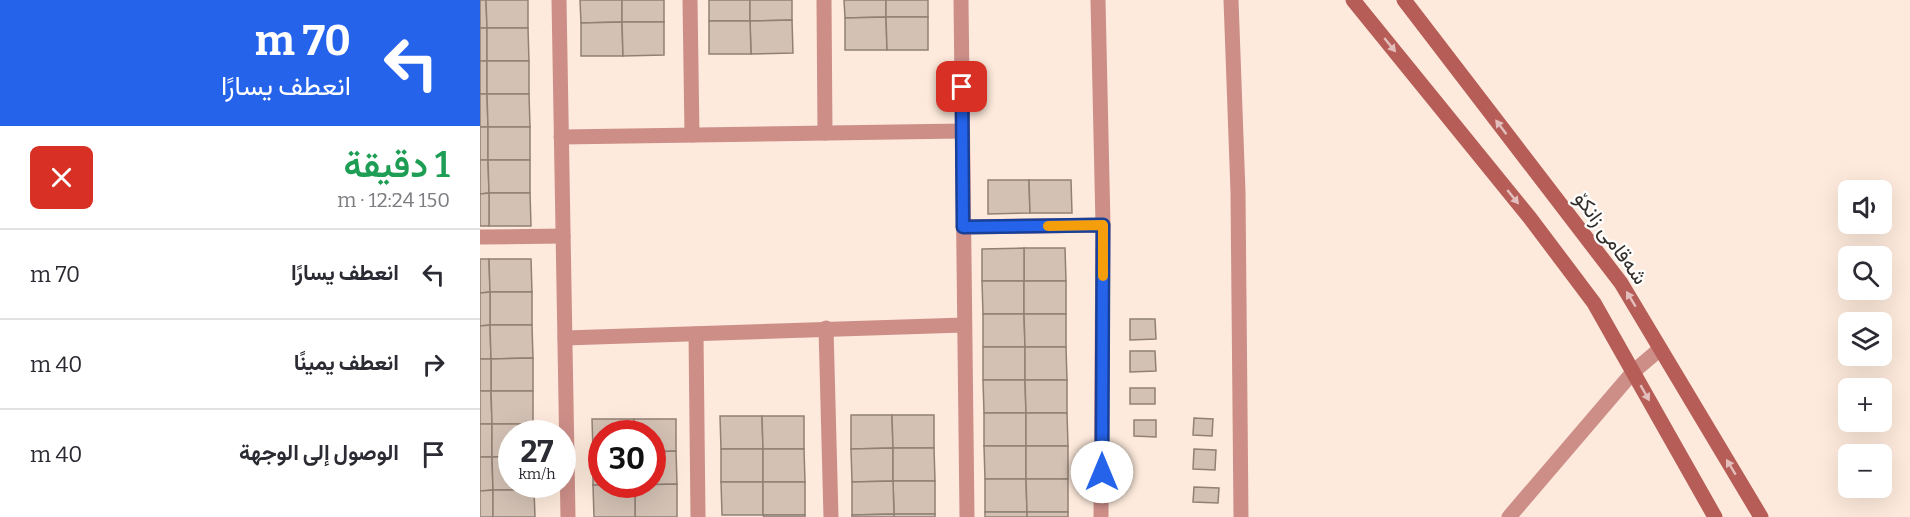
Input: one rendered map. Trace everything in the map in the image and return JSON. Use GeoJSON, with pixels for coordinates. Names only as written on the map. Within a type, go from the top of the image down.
{"type":"FeatureCollection","features":[{"type":"Feature","properties":{"kind":"main road"},"geometry":{"type":"LineString","coordinates":[[1353,0],[1544,237],[1594,303],[1715,517]]}},
{"type":"Feature","properties":{"kind":"main road","name":"شەقامی زانکۆ"},"geometry":{"type":"LineString","coordinates":[[1404,0],[1621,283],[1761,517]]}},
{"type":"Feature","properties":{"kind":"street"},"geometry":{"type":"LineString","coordinates":[[559,0],[568,517]]}},
{"type":"Feature","properties":{"kind":"street"},"geometry":{"type":"LineString","coordinates":[[690,0],[692,135]]}},
{"type":"Feature","properties":{"kind":"street"},"geometry":{"type":"LineString","coordinates":[[824,0],[825,133]]}},
{"type":"Feature","properties":{"kind":"street"},"geometry":{"type":"LineString","coordinates":[[961,0],[967,517]]}},
{"type":"Feature","properties":{"kind":"street"},"geometry":{"type":"LineString","coordinates":[[1098,0],[1103,225],[1101,517]]}},
{"type":"Feature","properties":{"kind":"street"},"geometry":{"type":"LineString","coordinates":[[1231,0],[1238,192],[1240,517]]}},
{"type":"Feature","properties":{"kind":"street"},"geometry":{"type":"LineString","coordinates":[[561,137],[962,131]]}},
{"type":"Feature","properties":{"kind":"street"},"geometry":{"type":"LineString","coordinates":[[963,227],[1103,225]]}},
{"type":"Feature","properties":{"kind":"street"},"geometry":{"type":"LineString","coordinates":[[480,237],[563,236]]}},
{"type":"Feature","properties":{"kind":"street"},"geometry":{"type":"LineString","coordinates":[[565,338],[964,325]]}},
{"type":"Feature","properties":{"kind":"street"},"geometry":{"type":"LineString","coordinates":[[826,328],[831,517]]}},
{"type":"Feature","properties":{"kind":"street"},"geometry":{"type":"LineString","coordinates":[[696,334],[698,517]]}},
{"type":"Feature","properties":{"kind":"street"},"geometry":{"type":"LineString","coordinates":[[1509,517],[1633,372],[1660,349]]}},
{"type":"Feature","properties":{"kind":"building"},"geometry":{"type":"Polygon","coordinates":[[[480,0],[486,0],[487,28],[480,28],[480,0]]]}},
{"type":"Feature","properties":{"kind":"building"},"geometry":{"type":"Polygon","coordinates":[[[486,0],[528,0],[528,28],[487,28],[486,0]]]}},
{"type":"Feature","properties":{"kind":"building"},"geometry":{"type":"Polygon","coordinates":[[[580,0],[622,0],[622,22],[581,23],[580,0]]]}},
{"type":"Feature","properties":{"kind":"building"},"geometry":{"type":"Polygon","coordinates":[[[622,0],[664,0],[664,22],[622,22],[622,0]]]}},
{"type":"Feature","properties":{"kind":"building"},"geometry":{"type":"Polygon","coordinates":[[[709,0],[750,0],[750,21],[709,21],[709,0]]]}},
{"type":"Feature","properties":{"kind":"building"},"geometry":{"type":"Polygon","coordinates":[[[750,0],[792,0],[792,20],[750,21],[750,0]]]}},
{"type":"Feature","properties":{"kind":"building"},"geometry":{"type":"Polygon","coordinates":[[[844,0],[886,0],[886,17],[845,18],[844,0]]]}},
{"type":"Feature","properties":{"kind":"building"},"geometry":{"type":"Polygon","coordinates":[[[886,0],[928,0],[928,17],[886,17],[886,0]]]}},
{"type":"Feature","properties":{"kind":"building"},"geometry":{"type":"Polygon","coordinates":[[[886,17],[887,50],[845,50],[845,18],[886,17]]]}},
{"type":"Feature","properties":{"kind":"building"},"geometry":{"type":"Polygon","coordinates":[[[886,17],[928,17],[928,50],[887,50],[886,17]]]}},
{"type":"Feature","properties":{"kind":"building"},"geometry":{"type":"Polygon","coordinates":[[[792,20],[793,53],[751,54],[750,21],[792,20]]]}},
{"type":"Feature","properties":{"kind":"building"},"geometry":{"type":"Polygon","coordinates":[[[709,21],[750,21],[751,54],[709,54],[709,21]]]}},
{"type":"Feature","properties":{"kind":"building"},"geometry":{"type":"Polygon","coordinates":[[[622,22],[623,56],[581,56],[581,23],[622,22]]]}},
{"type":"Feature","properties":{"kind":"building"},"geometry":{"type":"Polygon","coordinates":[[[622,22],[664,22],[664,55],[623,56],[622,22]]]}},
{"type":"Feature","properties":{"kind":"building"},"geometry":{"type":"Polygon","coordinates":[[[480,28],[487,28],[487,61],[480,61],[480,28]]]}},
{"type":"Feature","properties":{"kind":"building"},"geometry":{"type":"Polygon","coordinates":[[[487,28],[528,28],[529,61],[487,61],[487,28]]]}},
{"type":"Feature","properties":{"kind":"building"},"geometry":{"type":"Polygon","coordinates":[[[480,61],[487,61],[487,94],[480,94],[480,61]]]}},
{"type":"Feature","properties":{"kind":"building"},"geometry":{"type":"Polygon","coordinates":[[[487,61],[529,61],[529,94],[487,94],[487,61]]]}},
{"type":"Feature","properties":{"kind":"building"},"geometry":{"type":"Polygon","coordinates":[[[480,94],[487,94],[488,127],[480,127],[480,94]]]}},
{"type":"Feature","properties":{"kind":"building"},"geometry":{"type":"Polygon","coordinates":[[[487,94],[529,94],[530,127],[488,127],[487,94]]]}},
{"type":"Feature","properties":{"kind":"building"},"geometry":{"type":"Polygon","coordinates":[[[480,127],[488,127],[488,160],[480,160],[480,127]]]}},
{"type":"Feature","properties":{"kind":"building"},"geometry":{"type":"Polygon","coordinates":[[[488,127],[530,127],[530,160],[488,160],[488,127]]]}},
{"type":"Feature","properties":{"kind":"building"},"geometry":{"type":"Polygon","coordinates":[[[480,160],[488,160],[489,193],[480,194],[480,160]]]}},
{"type":"Feature","properties":{"kind":"building"},"geometry":{"type":"Polygon","coordinates":[[[488,160],[530,160],[530,193],[489,193],[488,160]]]}},
{"type":"Feature","properties":{"kind":"building"},"geometry":{"type":"Polygon","coordinates":[[[988,180],[1029,180],[1030,213],[988,214],[988,180]]]}},
{"type":"Feature","properties":{"kind":"building"},"geometry":{"type":"Polygon","coordinates":[[[1029,180],[1071,180],[1072,213],[1030,213],[1029,180]]]}},
{"type":"Feature","properties":{"kind":"building"},"geometry":{"type":"Polygon","coordinates":[[[489,193],[530,193],[531,226],[489,226],[489,193]]]}},
{"type":"Feature","properties":{"kind":"building"},"geometry":{"type":"Polygon","coordinates":[[[489,193],[489,226],[480,226],[480,194],[489,193]]]}},
{"type":"Feature","properties":{"kind":"building"},"geometry":{"type":"Polygon","coordinates":[[[1024,248],[1065,248],[1066,281],[1024,281],[1024,248]]]}},
{"type":"Feature","properties":{"kind":"building"},"geometry":{"type":"Polygon","coordinates":[[[1024,248],[1024,281],[982,281],[982,249],[1024,248]]]}},
{"type":"Feature","properties":{"kind":"building"},"geometry":{"type":"Polygon","coordinates":[[[480,259],[489,259],[490,292],[480,293],[480,259]]]}},
{"type":"Feature","properties":{"kind":"building"},"geometry":{"type":"Polygon","coordinates":[[[489,259],[531,259],[532,292],[490,292],[489,259]]]}},
{"type":"Feature","properties":{"kind":"building"},"geometry":{"type":"Polygon","coordinates":[[[982,281],[1024,281],[1024,314],[983,314],[982,281]]]}},
{"type":"Feature","properties":{"kind":"building"},"geometry":{"type":"Polygon","coordinates":[[[1024,281],[1066,281],[1066,314],[1024,314],[1024,281]]]}},
{"type":"Feature","properties":{"kind":"building"},"geometry":{"type":"Polygon","coordinates":[[[490,292],[532,292],[532,325],[490,325],[490,292]]]}},
{"type":"Feature","properties":{"kind":"building"},"geometry":{"type":"Polygon","coordinates":[[[490,292],[490,325],[480,326],[480,293],[490,292]]]}},
{"type":"Feature","properties":{"kind":"building"},"geometry":{"type":"Polygon","coordinates":[[[983,314],[1024,314],[1025,347],[983,347],[983,314]]]}},
{"type":"Feature","properties":{"kind":"building"},"geometry":{"type":"Polygon","coordinates":[[[1024,314],[1066,314],[1066,347],[1025,347],[1024,314]]]}},
{"type":"Feature","properties":{"kind":"building"},"geometry":{"type":"Polygon","coordinates":[[[1130,319],[1155,319],[1156,339],[1130,340],[1130,319]]]}},
{"type":"Feature","properties":{"kind":"building"},"geometry":{"type":"Polygon","coordinates":[[[490,325],[491,359],[480,359],[480,326],[490,325]]]}},
{"type":"Feature","properties":{"kind":"building"},"geometry":{"type":"Polygon","coordinates":[[[490,325],[532,325],[533,358],[491,359],[490,325]]]}},
{"type":"Feature","properties":{"kind":"building"},"geometry":{"type":"Polygon","coordinates":[[[983,347],[1025,347],[1025,380],[983,380],[983,347]]]}},
{"type":"Feature","properties":{"kind":"building"},"geometry":{"type":"Polygon","coordinates":[[[1025,347],[1066,347],[1067,380],[1025,380],[1025,347]]]}},
{"type":"Feature","properties":{"kind":"building"},"geometry":{"type":"Polygon","coordinates":[[[1130,351],[1155,351],[1156,371],[1130,372],[1130,351]]]}},
{"type":"Feature","properties":{"kind":"building"},"geometry":{"type":"Polygon","coordinates":[[[533,358],[533,391],[491,391],[491,359],[533,358]]]}},
{"type":"Feature","properties":{"kind":"building"},"geometry":{"type":"Polygon","coordinates":[[[480,359],[491,359],[491,391],[480,391],[480,359]]]}},
{"type":"Feature","properties":{"kind":"building"},"geometry":{"type":"Polygon","coordinates":[[[983,380],[1025,380],[1026,413],[984,413],[983,380]]]}},
{"type":"Feature","properties":{"kind":"building"},"geometry":{"type":"Polygon","coordinates":[[[1025,380],[1067,380],[1067,413],[1026,413],[1025,380]]]}},
{"type":"Feature","properties":{"kind":"building"},"geometry":{"type":"Polygon","coordinates":[[[1130,388],[1155,388],[1155,404],[1130,404],[1130,388]]]}},
{"type":"Feature","properties":{"kind":"building"},"geometry":{"type":"Polygon","coordinates":[[[480,391],[491,391],[492,424],[480,424],[480,391]]]}},
{"type":"Feature","properties":{"kind":"building"},"geometry":{"type":"Polygon","coordinates":[[[491,391],[533,391],[533,420],[498,420],[498,424],[492,424],[491,391]]]}},
{"type":"Feature","properties":{"kind":"building"},"geometry":{"type":"Polygon","coordinates":[[[984,413],[1026,413],[1026,446],[984,446],[984,413]]]}},
{"type":"Feature","properties":{"kind":"building"},"geometry":{"type":"Polygon","coordinates":[[[1026,413],[1067,413],[1068,446],[1026,446],[1026,413]]]}},
{"type":"Feature","properties":{"kind":"building"},"geometry":{"type":"Polygon","coordinates":[[[851,415],[892,415],[893,448],[851,449],[851,415]]]}},
{"type":"Feature","properties":{"kind":"building"},"geometry":{"type":"Polygon","coordinates":[[[892,415],[934,415],[934,448],[893,448],[892,415]]]}},
{"type":"Feature","properties":{"kind":"building"},"geometry":{"type":"Polygon","coordinates":[[[720,416],[762,416],[763,449],[721,449],[720,416]]]}},
{"type":"Feature","properties":{"kind":"building"},"geometry":{"type":"Polygon","coordinates":[[[762,416],[804,416],[804,449],[763,449],[762,416]]]}},
{"type":"Feature","properties":{"kind":"building"},"geometry":{"type":"Polygon","coordinates":[[[1194,418],[1213,419],[1212,436],[1193,435],[1194,418]]]}},
{"type":"Feature","properties":{"kind":"building"},"geometry":{"type":"Polygon","coordinates":[[[592,419],[634,419],[634,420],[592,419]]]}},
{"type":"Feature","properties":{"kind":"building"},"geometry":{"type":"Polygon","coordinates":[[[676,419],[676,451],[666,451],[666,420],[634,420],[676,419]]]}},
{"type":"Feature","properties":{"kind":"building"},"geometry":{"type":"Polygon","coordinates":[[[1134,420],[1156,420],[1156,437],[1134,436],[1134,420]]]}},
{"type":"Feature","properties":{"kind":"building"},"geometry":{"type":"Polygon","coordinates":[[[480,424],[492,424],[492,457],[480,457],[480,424]]]}},
{"type":"Feature","properties":{"kind":"building"},"geometry":{"type":"Polygon","coordinates":[[[492,424],[498,424],[498,457],[492,457],[492,424]]]}},
{"type":"Feature","properties":{"kind":"building"},"geometry":{"type":"Polygon","coordinates":[[[984,446],[1026,446],[1026,479],[985,479],[984,446]]]}},
{"type":"Feature","properties":{"kind":"building"},"geometry":{"type":"Polygon","coordinates":[[[1026,446],[1068,446],[1068,479],[1026,479],[1026,446]]]}},
{"type":"Feature","properties":{"kind":"building"},"geometry":{"type":"Polygon","coordinates":[[[893,448],[893,481],[852,482],[851,449],[893,448]]]}},
{"type":"Feature","properties":{"kind":"building"},"geometry":{"type":"Polygon","coordinates":[[[893,448],[934,448],[935,481],[893,481],[893,448]]]}},
{"type":"Feature","properties":{"kind":"building"},"geometry":{"type":"Polygon","coordinates":[[[721,449],[763,449],[763,482],[721,482],[721,449]]]}},
{"type":"Feature","properties":{"kind":"building"},"geometry":{"type":"Polygon","coordinates":[[[763,449],[804,449],[805,482],[763,482],[763,449]]]}},
{"type":"Feature","properties":{"kind":"building"},"geometry":{"type":"Polygon","coordinates":[[[1194,449],[1216,450],[1215,470],[1193,469],[1194,449]]]}},
{"type":"Feature","properties":{"kind":"building"},"geometry":{"type":"Polygon","coordinates":[[[666,451],[676,451],[677,484],[666,484],[666,451]]]}},
{"type":"Feature","properties":{"kind":"building"},"geometry":{"type":"Polygon","coordinates":[[[480,457],[492,457],[493,490],[480,491],[480,457]]]}},
{"type":"Feature","properties":{"kind":"building"},"geometry":{"type":"Polygon","coordinates":[[[492,457],[498,457],[498,490],[493,490],[492,457]]]}},
{"type":"Feature","properties":{"kind":"building"},"geometry":{"type":"Polygon","coordinates":[[[985,479],[1026,479],[1027,512],[985,512],[985,479]]]}},
{"type":"Feature","properties":{"kind":"building"},"geometry":{"type":"Polygon","coordinates":[[[1026,479],[1068,479],[1068,512],[1027,512],[1026,479]]]}},
{"type":"Feature","properties":{"kind":"building"},"geometry":{"type":"Polygon","coordinates":[[[893,481],[935,481],[935,514],[894,514],[893,481]]]}},
{"type":"Feature","properties":{"kind":"building"},"geometry":{"type":"Polygon","coordinates":[[[893,481],[894,514],[852,515],[852,482],[893,481]]]}},
{"type":"Feature","properties":{"kind":"building"},"geometry":{"type":"Polygon","coordinates":[[[721,482],[763,482],[763,515],[722,515],[721,482]]]}},
{"type":"Feature","properties":{"kind":"building"},"geometry":{"type":"Polygon","coordinates":[[[763,482],[805,482],[805,515],[763,515],[763,482]]]}},
{"type":"Feature","properties":{"kind":"building"},"geometry":{"type":"Polygon","coordinates":[[[666,484],[677,484],[677,517],[635,517],[635,498],[666,498],[666,484]]]}},
{"type":"Feature","properties":{"kind":"building"},"geometry":{"type":"Polygon","coordinates":[[[1194,487],[1219,488],[1218,503],[1193,502],[1194,487]]]}},
{"type":"Feature","properties":{"kind":"building"},"geometry":{"type":"Polygon","coordinates":[[[493,490],[493,517],[480,517],[480,491],[493,490]]]}},
{"type":"Feature","properties":{"kind":"building"},"geometry":{"type":"Polygon","coordinates":[[[493,490],[498,490],[498,498],[534,498],[535,517],[493,517],[493,490]]]}},
{"type":"Feature","properties":{"kind":"building"},"geometry":{"type":"Polygon","coordinates":[[[593,498],[635,498],[635,517],[594,517],[593,498]]]}},
{"type":"Feature","properties":{"kind":"building"},"geometry":{"type":"Polygon","coordinates":[[[985,512],[1027,512],[1027,517],[985,517],[985,512]]]}},
{"type":"Feature","properties":{"kind":"building"},"geometry":{"type":"Polygon","coordinates":[[[1027,512],[1068,512],[1068,517],[1027,517],[1027,512]]]}},
{"type":"Feature","properties":{"kind":"building"},"geometry":{"type":"Polygon","coordinates":[[[894,514],[935,514],[935,517],[894,517],[894,514]]]}},
{"type":"Feature","properties":{"kind":"building"},"geometry":{"type":"Polygon","coordinates":[[[894,514],[894,517],[852,517],[852,515],[894,514]]]}},
{"type":"Feature","properties":{"kind":"building"},"geometry":{"type":"Polygon","coordinates":[[[763,515],[805,515],[805,517],[764,517],[763,515]]]}},
{"type":"Feature","properties":{"kind":"slow traffic"},"geometry":{"type":"LineString","coordinates":[[1048,226],[1103,225],[1103,276]]}},
{"type":"Feature","properties":{"kind":"route"},"geometry":{"type":"LineString","coordinates":[[962,87],[963,227],[1103,225],[1102,472]]}}]}
